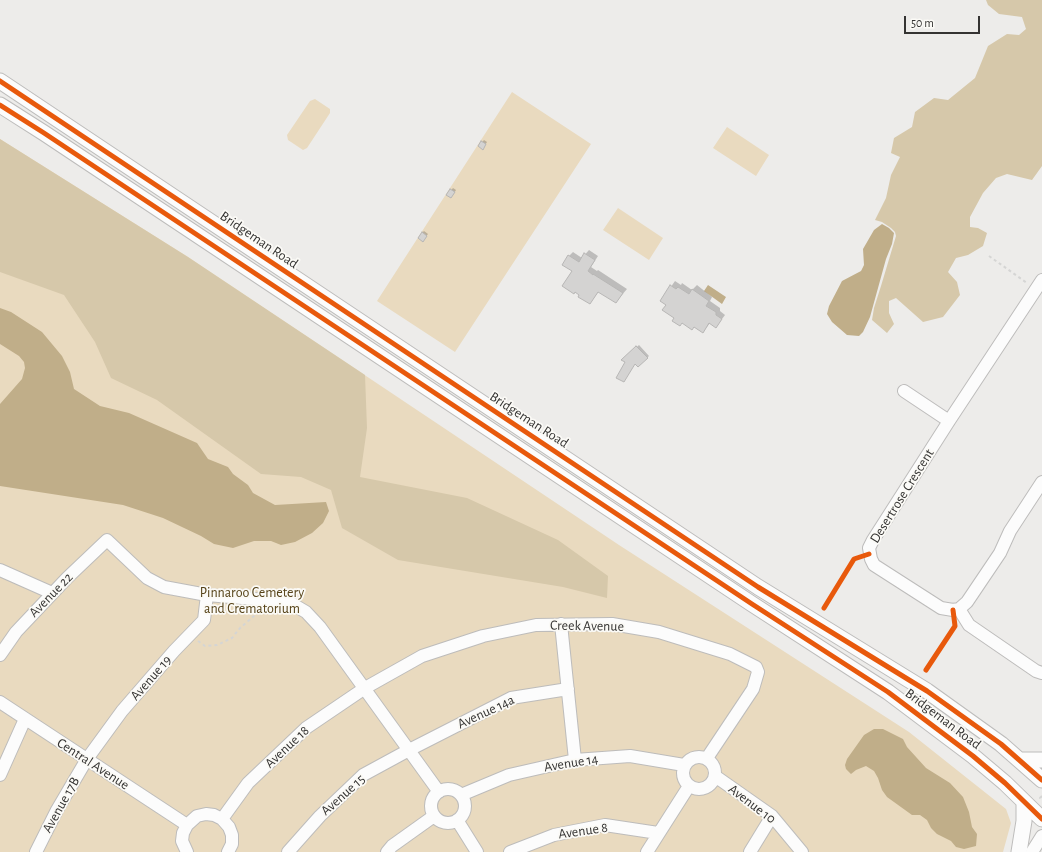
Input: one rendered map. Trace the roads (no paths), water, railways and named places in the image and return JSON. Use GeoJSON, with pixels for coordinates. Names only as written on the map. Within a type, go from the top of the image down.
{"type":"FeatureCollection","features":[{"type":"Feature","properties":{"kind":"main road","name":"Bridgeman Road"},"geometry":{"type":"LineString","coordinates":[[0,81],[758,587],[899,673],[972,722],[1020,760],[1042,780]]}},
{"type":"Feature","properties":{"kind":"main road","name":"Bridgeman Road"},"geometry":{"type":"LineString","coordinates":[[0,105],[752,604],[888,692],[973,756],[1005,783],[1042,819]]}},
{"type":"Feature","properties":{"kind":"main road"},"geometry":{"type":"LineString","coordinates":[[44,133],[54,118]]}},
{"type":"Feature","properties":{"kind":"main road"},"geometry":{"type":"LineString","coordinates":[[888,692],[899,673]]}},
{"type":"Feature","properties":{"kind":"main road"},"geometry":{"type":"LineString","coordinates":[[1020,760],[1042,760]]}},
{"type":"Feature","properties":{"kind":"main road"},"geometry":{"type":"LineString","coordinates":[[1019,852],[1024,821],[1024,803]]}},
{"type":"Feature","properties":{"kind":"street","name":"Desertrose Crescent"},"geometry":{"type":"LineString","coordinates":[[959,608],[953,610],[941,608],[874,565],[869,554],[869,548],[949,421],[1039,284]]}},
{"type":"Feature","properties":{"kind":"street"},"geometry":{"type":"LineString","coordinates":[[904,391],[949,421]]}},
{"type":"Feature","properties":{"kind":"street"},"geometry":{"type":"LineString","coordinates":[[1042,482],[1010,531],[1000,554],[967,602],[959,608],[969,626],[1036,671],[1042,673]]}},
{"type":"Feature","properties":{"kind":"street","name":"Avenue 22"},"geometry":{"type":"LineString","coordinates":[[0,656],[16,632],[52,593],[107,540],[147,578],[164,587],[206,596]]}},
{"type":"Feature","properties":{"kind":"street"},"geometry":{"type":"LineString","coordinates":[[0,570],[52,593]]}},
{"type":"Feature","properties":{"kind":"street"},"geometry":{"type":"LineString","coordinates":[[206,596],[265,599],[289,602],[306,612],[320,627],[439,792]]}},
{"type":"Feature","properties":{"kind":"street","name":"Avenue 19"},"geometry":{"type":"LineString","coordinates":[[87,759],[122,711],[204,620],[206,596]]}},
{"type":"Feature","properties":{"kind":"street"},"geometry":{"type":"LineString","coordinates":[[561,624],[575,760]]}},
{"type":"Feature","properties":{"kind":"street","name":"Creek Avenue"},"geometry":{"type":"LineString","coordinates":[[365,688],[422,656],[483,636],[536,625],[612,624],[659,632],[730,654],[756,667],[758,672],[752,689],[707,758]]}},
{"type":"Feature","properties":{"kind":"street","name":"Avenue 18"},"geometry":{"type":"LineString","coordinates":[[222,818],[248,783],[306,728],[365,688]]}},
{"type":"Feature","properties":{"kind":"street","name":"Avenue 14a"},"geometry":{"type":"LineString","coordinates":[[409,750],[511,698],[568,689]]}},
{"type":"Feature","properties":{"kind":"street","name":"Central Avenue"},"geometry":{"type":"LineString","coordinates":[[0,702],[187,825]]}},
{"type":"Feature","properties":{"kind":"street"},"geometry":{"type":"LineString","coordinates":[[0,775],[25,719]]}},
{"type":"Feature","properties":{"kind":"street","name":"Avenue 15"},"geometry":{"type":"LineString","coordinates":[[288,852],[320,816],[364,775],[409,750]]}},
{"type":"Feature","properties":{"kind":"street","name":"Avenue 14"},"geometry":{"type":"LineString","coordinates":[[461,796],[508,775],[575,760],[630,756],[684,765]]}},
{"type":"Feature","properties":{"kind":"street"},"geometry":{"type":"LineString","coordinates":[[695,757],[707,758],[715,770],[713,781],[705,789],[700,790],[689,786],[682,776],[684,765],[690,759],[695,757]]}},
{"type":"Feature","properties":{"kind":"street","name":"Avenue 17B"},"geometry":{"type":"LineString","coordinates":[[36,852],[57,810],[87,759]]}},
{"type":"Feature","properties":{"kind":"street","name":"Avenue 10"},"geometry":{"type":"LineString","coordinates":[[715,776],[772,816],[802,852]]}},
{"type":"Feature","properties":{"kind":"street"},"geometry":{"type":"LineString","coordinates":[[647,852],[689,786]]}},
{"type":"Feature","properties":{"kind":"street"},"geometry":{"type":"LineString","coordinates":[[449,789],[461,796],[464,803],[464,809],[462,816],[457,820],[448,823],[442,822],[434,816],[431,810],[432,799],[439,792],[449,789]]}},
{"type":"Feature","properties":{"kind":"street"},"geometry":{"type":"LineString","coordinates":[[187,852],[182,841],[183,832],[187,825],[197,816],[206,814],[222,818],[229,827],[232,835],[232,844],[228,852]]}},
{"type":"Feature","properties":{"kind":"street"},"geometry":{"type":"LineString","coordinates":[[387,852],[392,846],[434,816]]}},
{"type":"Feature","properties":{"kind":"street"},"geometry":{"type":"LineString","coordinates":[[750,852],[772,816]]}},
{"type":"Feature","properties":{"kind":"street"},"geometry":{"type":"LineString","coordinates":[[457,820],[477,852]]}},
{"type":"Feature","properties":{"kind":"street","name":"Avenue 8"},"geometry":{"type":"LineString","coordinates":[[510,852],[554,835],[605,825],[658,833]]}},
{"type":"Feature","properties":{"kind":"street"},"geometry":{"type":"LineString","coordinates":[[1032,852],[1042,836]]}},
{"type":"Feature","properties":{"kind":"park label","name":"Pinnaroo Cemetery and Crematorium"},"geometry":{"type":"Point","coordinates":[252,602]}}]}
